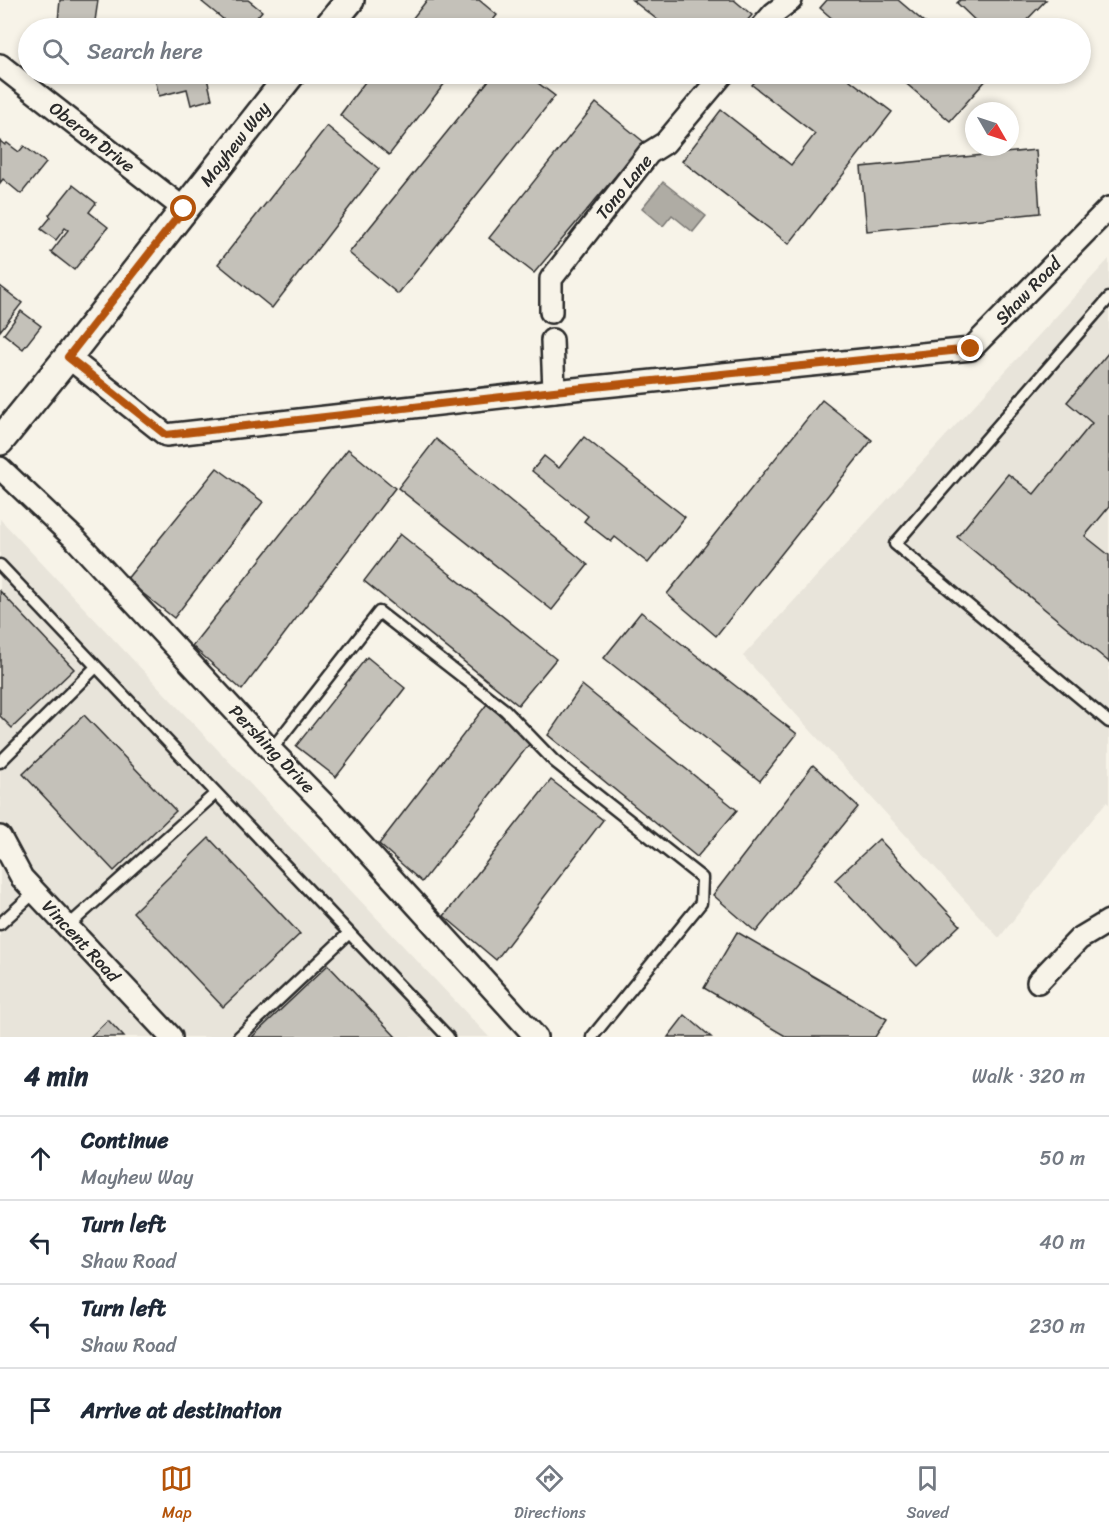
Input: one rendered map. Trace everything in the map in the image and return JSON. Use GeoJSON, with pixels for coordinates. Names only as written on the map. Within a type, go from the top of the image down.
{"type":"FeatureCollection","features":[{"type":"Feature","properties":{"kind":"street"},"geometry":{"type":"LineString","coordinates":[[770,18],[791,0]]}},
{"type":"Feature","properties":{"kind":"street"},"geometry":{"type":"LineString","coordinates":[[334,18],[345,2]]}},
{"type":"Feature","properties":{"kind":"street","name":"Oberon Drive"},"geometry":{"type":"LineString","coordinates":[[0,65],[18,79]]}},
{"type":"Feature","properties":{"kind":"street","name":"Oberon Drive"},"geometry":{"type":"LineString","coordinates":[[24,84],[184,209]]}},
{"type":"Feature","properties":{"kind":"street","name":"Mayhew Way"},"geometry":{"type":"LineString","coordinates":[[0,441],[283,84]]}},
{"type":"Feature","properties":{"kind":"street","name":"Tono Lane"},"geometry":{"type":"LineString","coordinates":[[554,391],[551,279],[649,153],[665,143],[715,84]]}},
{"type":"Feature","properties":{"kind":"street","name":"Shaw Road"},"geometry":{"type":"LineString","coordinates":[[68,357],[166,435],[554,391],[971,349],[1109,208]]}},
{"type":"Feature","properties":{"kind":"street","name":"Pershing Drive"},"geometry":{"type":"LineString","coordinates":[[0,468],[76,540],[271,750],[330,810],[536,1037]]}},
{"type":"Feature","properties":{"kind":"street","name":"Vincent Road"},"geometry":{"type":"LineString","coordinates":[[0,837],[22,878],[171,1037]]}},
{"type":"Feature","properties":{"kind":"street"},"geometry":{"type":"LineString","coordinates":[[1038,982],[1079,939],[1109,921]]}},
{"type":"Feature","properties":{"kind":"lane"},"geometry":{"type":"LineString","coordinates":[[1109,298],[895,544],[1109,722]]}},
{"type":"Feature","properties":{"kind":"lane"},"geometry":{"type":"LineString","coordinates":[[0,565],[448,1037]]}},
{"type":"Feature","properties":{"kind":"lane"},"geometry":{"type":"LineString","coordinates":[[271,750],[379,612],[505,710],[554,761],[702,878],[702,903],[592,1037]]}},
{"type":"Feature","properties":{"kind":"lane"},"geometry":{"type":"LineString","coordinates":[[0,762],[96,667]]}},
{"type":"Feature","properties":{"kind":"lane"},"geometry":{"type":"LineString","coordinates":[[67,927],[216,793]]}},
{"type":"Feature","properties":{"kind":"lane"},"geometry":{"type":"LineString","coordinates":[[0,924],[35,892]]}},
{"type":"Feature","properties":{"kind":"lane"},"geometry":{"type":"LineString","coordinates":[[239,1037],[349,933]]}},
{"type":"Feature","properties":{"kind":"shaded area"},"geometry":{"type":"Polygon","coordinates":[[[663,182],[706,216],[693,232],[672,215],[663,226],[642,208],[663,182]]]}},
{"type":"Feature","properties":{"kind":"shaded area"},"geometry":{"type":"Polygon","coordinates":[[[1109,259],[1109,804],[1106,802],[999,938],[743,656],[1109,259]]]}},
{"type":"Feature","properties":{"kind":"shaded area"},"geometry":{"type":"Polygon","coordinates":[[[0,519],[489,1037],[0,1037],[0,519]]]}},
{"type":"Feature","properties":{"kind":"building"},"geometry":{"type":"Polygon","coordinates":[[[60,0],[98,0],[95,18],[58,18],[60,0]]]}},
{"type":"Feature","properties":{"kind":"building"},"geometry":{"type":"Polygon","coordinates":[[[204,0],[248,0],[262,11],[256,18],[222,18],[202,2],[204,0]]]}},
{"type":"Feature","properties":{"kind":"building"},"geometry":{"type":"Polygon","coordinates":[[[427,0],[479,0],[497,15],[495,18],[413,18],[427,0]]]}},
{"type":"Feature","properties":{"kind":"building"},"geometry":{"type":"Polygon","coordinates":[[[632,0],[734,0],[752,15],[749,18],[655,18],[632,0]]]}},
{"type":"Feature","properties":{"kind":"building"},"geometry":{"type":"Polygon","coordinates":[[[827,0],[898,0],[919,18],[832,18],[820,8],[827,0]]]}},
{"type":"Feature","properties":{"kind":"building"},"geometry":{"type":"Polygon","coordinates":[[[960,0],[1046,0],[1029,18],[973,18],[957,3],[960,0]]]}},
{"type":"Feature","properties":{"kind":"building"},"geometry":{"type":"Polygon","coordinates":[[[156,84],[208,84],[212,99],[191,105],[187,89],[159,96],[156,84]]]}},
{"type":"Feature","properties":{"kind":"building"},"geometry":{"type":"Polygon","coordinates":[[[363,84],[444,84],[389,155],[340,115],[363,84]]]}},
{"type":"Feature","properties":{"kind":"building"},"geometry":{"type":"Polygon","coordinates":[[[486,84],[539,84],[555,96],[398,294],[349,253],[486,84]]]}},
{"type":"Feature","properties":{"kind":"building"},"geometry":{"type":"Polygon","coordinates":[[[855,84],[892,112],[789,244],[682,161],[721,110],[791,165],[815,134],[752,85],[855,84]]]}},
{"type":"Feature","properties":{"kind":"building"},"geometry":{"type":"Polygon","coordinates":[[[907,84],[983,84],[950,121],[907,84]]]}},
{"type":"Feature","properties":{"kind":"building"},"geometry":{"type":"Polygon","coordinates":[[[596,103],[644,142],[534,273],[489,238],[596,103]]]}},
{"type":"Feature","properties":{"kind":"building"},"geometry":{"type":"Polygon","coordinates":[[[327,126],[379,169],[272,308],[218,264],[327,126]]]}},
{"type":"Feature","properties":{"kind":"building"},"geometry":{"type":"Polygon","coordinates":[[[0,141],[19,152],[24,146],[46,163],[21,194],[3,179],[0,183],[0,141]]]}},
{"type":"Feature","properties":{"kind":"building"},"geometry":{"type":"Polygon","coordinates":[[[1036,150],[1040,213],[867,231],[861,167],[974,156],[1019,156],[1019,152],[1036,150]]]}},
{"type":"Feature","properties":{"kind":"building"},"geometry":{"type":"Polygon","coordinates":[[[73,185],[96,203],[89,212],[108,227],[74,270],[51,252],[68,230],[65,228],[56,240],[41,229],[73,185]]]}},
{"type":"Feature","properties":{"kind":"building"},"geometry":{"type":"Polygon","coordinates":[[[0,286],[22,303],[0,331],[0,286]]]}},
{"type":"Feature","properties":{"kind":"building"},"geometry":{"type":"Polygon","coordinates":[[[21,311],[41,326],[23,349],[4,334],[21,311]]]}},
{"type":"Feature","properties":{"kind":"building"},"geometry":{"type":"Polygon","coordinates":[[[1109,352],[1109,507],[1085,536],[1109,555],[1109,662],[957,537],[1008,474],[1034,494],[1092,423],[1067,402],[1109,352]]]}},
{"type":"Feature","properties":{"kind":"building"},"geometry":{"type":"Polygon","coordinates":[[[822,400],[872,440],[716,636],[667,594],[822,400]]]}},
{"type":"Feature","properties":{"kind":"building"},"geometry":{"type":"Polygon","coordinates":[[[584,437],[685,517],[648,563],[615,537],[611,542],[584,521],[588,516],[532,471],[544,456],[559,468],[584,437]]]}},
{"type":"Feature","properties":{"kind":"building"},"geometry":{"type":"Polygon","coordinates":[[[436,439],[588,565],[552,610],[398,488],[436,439]]]}},
{"type":"Feature","properties":{"kind":"building"},"geometry":{"type":"Polygon","coordinates":[[[348,449],[395,488],[242,690],[192,646],[348,449]]]}},
{"type":"Feature","properties":{"kind":"building"},"geometry":{"type":"Polygon","coordinates":[[[217,468],[263,502],[174,618],[126,580],[217,468]]]}},
{"type":"Feature","properties":{"kind":"building"},"geometry":{"type":"Polygon","coordinates":[[[400,534],[556,659],[518,705],[364,581],[400,534]]]}},
{"type":"Feature","properties":{"kind":"building"},"geometry":{"type":"Polygon","coordinates":[[[0,591],[74,669],[12,728],[0,716],[0,591]]]}},
{"type":"Feature","properties":{"kind":"building"},"geometry":{"type":"Polygon","coordinates":[[[641,612],[797,734],[760,781],[604,658],[641,612]]]}},
{"type":"Feature","properties":{"kind":"building"},"geometry":{"type":"Polygon","coordinates":[[[367,657],[405,688],[336,777],[296,746],[367,657]]]}},
{"type":"Feature","properties":{"kind":"building"},"geometry":{"type":"Polygon","coordinates":[[[582,685],[737,810],[697,857],[548,735],[582,685]]]}},
{"type":"Feature","properties":{"kind":"building"},"geometry":{"type":"Polygon","coordinates":[[[487,704],[531,742],[422,882],[379,844],[487,704]]]}},
{"type":"Feature","properties":{"kind":"building"},"geometry":{"type":"Polygon","coordinates":[[[84,715],[176,811],[114,871],[23,774],[84,715]]]}},
{"type":"Feature","properties":{"kind":"building"},"geometry":{"type":"Polygon","coordinates":[[[813,765],[858,807],[756,932],[713,895],[813,765]]]}},
{"type":"Feature","properties":{"kind":"building"},"geometry":{"type":"Polygon","coordinates":[[[551,780],[603,820],[496,960],[444,916],[551,780]]]}},
{"type":"Feature","properties":{"kind":"building"},"geometry":{"type":"Polygon","coordinates":[[[209,838],[300,934],[223,1007],[133,912],[209,838]]]}},
{"type":"Feature","properties":{"kind":"building"},"geometry":{"type":"Polygon","coordinates":[[[879,839],[960,925],[917,966],[835,880],[879,839]]]}},
{"type":"Feature","properties":{"kind":"building"},"geometry":{"type":"Polygon","coordinates":[[[737,932],[887,1019],[875,1037],[787,1037],[704,988],[737,932]]]}},
{"type":"Feature","properties":{"kind":"building"},"geometry":{"type":"Polygon","coordinates":[[[328,965],[396,1037],[252,1037],[328,965]]]}},
{"type":"Feature","properties":{"kind":"building"},"geometry":{"type":"Polygon","coordinates":[[[685,1015],[711,1037],[668,1037],[685,1015]]]}},
{"type":"Feature","properties":{"kind":"building"},"geometry":{"type":"Polygon","coordinates":[[[108,1020],[124,1037],[90,1037],[108,1020]]]}},
{"type":"Feature","properties":{"kind":"route"},"geometry":{"type":"LineString","coordinates":[[184,209],[68,357],[166,435],[554,391],[971,349]]}}]}
